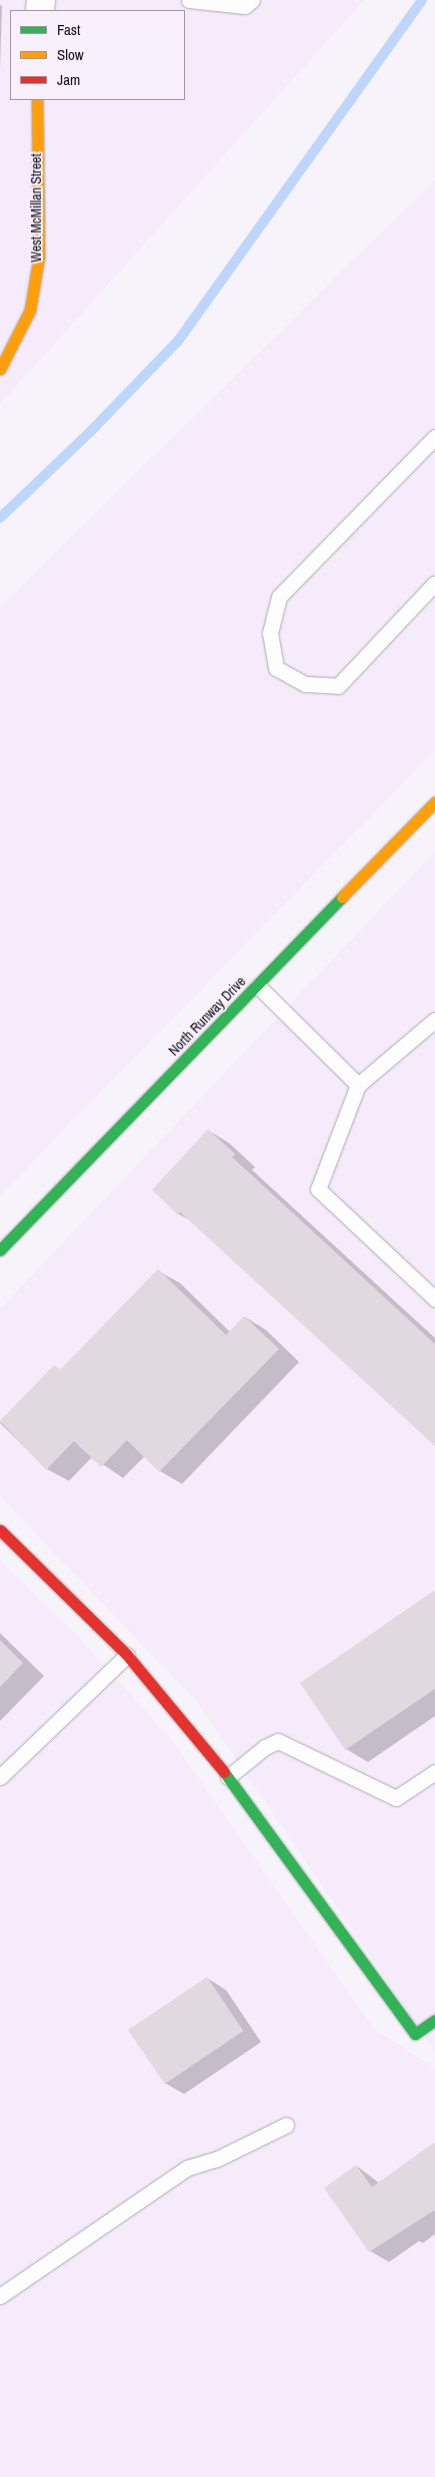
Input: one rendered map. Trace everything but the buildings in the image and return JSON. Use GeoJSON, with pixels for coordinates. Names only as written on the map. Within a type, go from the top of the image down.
{"type":"FeatureCollection","features":[{"type":"Feature","properties":{"kind":"street","name":"West McMillan Street"},"geometry":{"type":"LineString","coordinates":[[0,369],[30,310],[38,256],[37,100]]}},
{"type":"Feature","properties":{"kind":"street","name":"North Runway Drive"},"geometry":{"type":"LineString","coordinates":[[0,1250],[435,802]]}},
{"type":"Feature","properties":{"kind":"street"},"geometry":{"type":"LineString","coordinates":[[0,1530],[127,1655],[228,1778],[415,2034],[435,2020]]}},
{"type":"Feature","properties":{"kind":"lane"},"geometry":{"type":"LineString","coordinates":[[189,0],[245,6],[252,0]]}},
{"type":"Feature","properties":{"kind":"lane"},"geometry":{"type":"LineString","coordinates":[[435,437],[279,597],[270,633],[276,668],[305,684],[338,686],[435,583]]}},
{"type":"Feature","properties":{"kind":"lane"},"geometry":{"type":"LineString","coordinates":[[258,986],[358,1085]]}},
{"type":"Feature","properties":{"kind":"lane"},"geometry":{"type":"LineString","coordinates":[[435,1020],[358,1085],[318,1189],[435,1299]]}},
{"type":"Feature","properties":{"kind":"lane"},"geometry":{"type":"LineString","coordinates":[[0,1777],[127,1655]]}},
{"type":"Feature","properties":{"kind":"lane"},"geometry":{"type":"LineString","coordinates":[[228,1778],[265,1747],[278,1741],[396,1798],[435,1772]]}},
{"type":"Feature","properties":{"kind":"lane"},"geometry":{"type":"LineString","coordinates":[[0,2296],[187,2168],[217,2159],[286,2125]]}},
{"type":"Feature","properties":{"kind":"shaded area"},"geometry":{"type":"Polygon","coordinates":[[[0,0],[364,0],[0,404],[0,0]]]}},
{"type":"Feature","properties":{"kind":"shaded area"},"geometry":{"type":"Polygon","coordinates":[[[435,180],[435,750],[0,1195],[0,607],[435,180]]]}},
{"type":"Feature","properties":{"kind":"shaded area"},"geometry":{"type":"Polygon","coordinates":[[[435,852],[435,2051],[197,1702],[0,1496],[0,1309],[435,852]]]}},
{"type":"Feature","properties":{"kind":"shaded area"},"geometry":{"type":"Polygon","coordinates":[[[0,1561],[77,1635],[171,1739],[373,2028],[435,2069],[435,2477],[0,2477],[0,1561]]]}},
{"type":"Feature","properties":{"kind":"waterway"},"geometry":{"type":"LineString","coordinates":[[0,518],[91,431],[178,341],[422,0]]}},
{"type":"Feature","properties":{"kind":"traffic: fast"},"geometry":{"type":"LineString","coordinates":[[0,1250],[342,897]]}},
{"type":"Feature","properties":{"kind":"traffic: fast"},"geometry":{"type":"LineString","coordinates":[[224,1772],[415,2034],[435,2020]]}},
{"type":"Feature","properties":{"kind":"traffic: slow"},"geometry":{"type":"LineString","coordinates":[[0,369],[30,310],[39,256],[37,100]]}},
{"type":"Feature","properties":{"kind":"traffic: slow"},"geometry":{"type":"LineString","coordinates":[[342,897],[435,802]]}},
{"type":"Feature","properties":{"kind":"traffic: jam"},"geometry":{"type":"LineString","coordinates":[[0,1530],[127,1655],[224,1772]]}}]}
